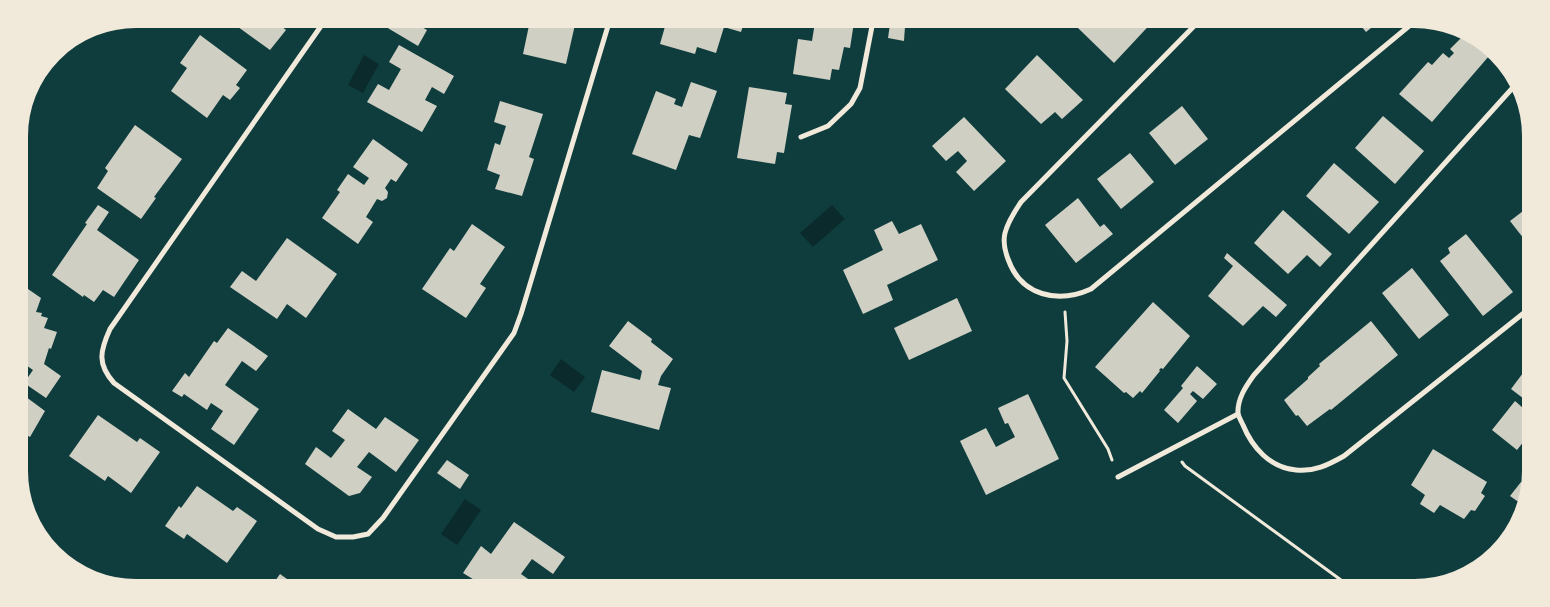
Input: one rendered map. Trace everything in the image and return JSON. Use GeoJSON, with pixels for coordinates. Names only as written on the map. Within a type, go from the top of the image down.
{"type":"FeatureCollection","features":[{"type":"Feature","properties":{"kind":"street"},"geometry":{"type":"LineString","coordinates":[[322,25],[110,329],[103,343],[102,358],[104,372],[114,383],[318,529],[336,537],[353,537],[368,534],[383,518],[514,333],[609,25]]}},
{"type":"Feature","properties":{"kind":"street"},"geometry":{"type":"LineString","coordinates":[[801,136],[828,126],[851,104],[860,88],[872,25]]}},
{"type":"Feature","properties":{"kind":"street"},"geometry":{"type":"LineString","coordinates":[[1195,25],[1021,202],[1011,218],[1004,234],[1005,251],[1019,280],[1032,289],[1047,296],[1064,297],[1091,289],[1410,25]]}},
{"type":"Feature","properties":{"kind":"street"},"geometry":{"type":"LineString","coordinates":[[1514,88],[1254,375],[1240,398],[1238,414],[1246,433],[1256,449],[1268,458],[1281,466],[1296,470],[1324,468],[1344,456],[1525,312]]}},
{"type":"Feature","properties":{"kind":"street"},"geometry":{"type":"LineString","coordinates":[[1118,477],[1238,414]]}},
{"type":"Feature","properties":{"kind":"path"},"geometry":{"type":"LineString","coordinates":[[1064,297],[1067,341],[1064,378],[1108,449],[1118,477]]}},
{"type":"Feature","properties":{"kind":"path"},"geometry":{"type":"LineString","coordinates":[[1172,448],[1185,466],[1345,582]]}},
{"type":"Feature","properties":{"kind":"water"},"geometry":{"type":"Polygon","coordinates":[[[364,55],[379,64],[363,93],[348,85],[364,55]]]}},
{"type":"Feature","properties":{"kind":"water"},"geometry":{"type":"Polygon","coordinates":[[[832,205],[845,219],[813,247],[800,233],[832,205]]]}},
{"type":"Feature","properties":{"kind":"water"},"geometry":{"type":"Polygon","coordinates":[[[561,359],[585,377],[574,392],[550,375],[561,359]]]}},
{"type":"Feature","properties":{"kind":"water"},"geometry":{"type":"Polygon","coordinates":[[[465,499],[481,510],[457,545],[441,534],[465,499]]]}},
{"type":"Feature","properties":{"kind":"building"},"geometry":{"type":"Polygon","coordinates":[[[235,25],[282,25],[286,30],[270,50],[235,25]]]}},
{"type":"Feature","properties":{"kind":"building"},"geometry":{"type":"Polygon","coordinates":[[[383,25],[418,25],[427,30],[418,46],[383,25]]]}},
{"type":"Feature","properties":{"kind":"building"},"geometry":{"type":"Polygon","coordinates":[[[529,25],[575,25],[566,64],[523,54],[529,25]]]}},
{"type":"Feature","properties":{"kind":"building"},"geometry":{"type":"Polygon","coordinates":[[[665,25],[743,25],[741,32],[724,27],[716,53],[697,47],[695,54],[660,44],[665,25]]]}},
{"type":"Feature","properties":{"kind":"building"},"geometry":{"type":"Polygon","coordinates":[[[815,25],[854,25],[850,48],[844,47],[839,70],[832,69],[830,80],[793,74],[798,39],[812,41],[815,25]]]}},
{"type":"Feature","properties":{"kind":"building"},"geometry":{"type":"Polygon","coordinates":[[[890,25],[905,26],[904,41],[888,38],[890,25]]]}},
{"type":"Feature","properties":{"kind":"building"},"geometry":{"type":"Polygon","coordinates":[[[1081,25],[1150,25],[1114,63],[1078,28],[1081,25]]]}},
{"type":"Feature","properties":{"kind":"building"},"geometry":{"type":"Polygon","coordinates":[[[1360,25],[1375,25],[1366,32],[1360,25]]]}},
{"type":"Feature","properties":{"kind":"building"},"geometry":{"type":"Polygon","coordinates":[[[200,35],[247,70],[236,85],[240,88],[230,100],[223,95],[207,118],[171,91],[187,68],[180,63],[200,35]]]}},
{"type":"Feature","properties":{"kind":"building"},"geometry":{"type":"Polygon","coordinates":[[[1463,36],[1489,56],[1432,122],[1399,94],[1428,62],[1432,65],[1443,53],[1449,58],[1454,53],[1450,49],[1463,36]]]}},
{"type":"Feature","properties":{"kind":"building"},"geometry":{"type":"Polygon","coordinates":[[[399,45],[454,76],[444,94],[432,87],[425,100],[437,106],[422,132],[367,102],[378,84],[389,90],[401,69],[389,62],[399,45]]]}},
{"type":"Feature","properties":{"kind":"building"},"geometry":{"type":"Polygon","coordinates":[[[1037,55],[1083,100],[1062,119],[1055,112],[1041,124],[1005,89],[1037,55]]]}},
{"type":"Feature","properties":{"kind":"building"},"geometry":{"type":"Polygon","coordinates":[[[691,82],[717,91],[700,138],[689,135],[676,170],[632,154],[656,91],[676,99],[674,104],[682,107],[691,82]]]}},
{"type":"Feature","properties":{"kind":"building"},"geometry":{"type":"Polygon","coordinates":[[[749,87],[787,93],[785,104],[792,105],[784,153],[777,152],[775,164],[737,158],[749,87]]]}},
{"type":"Feature","properties":{"kind":"building"},"geometry":{"type":"Polygon","coordinates":[[[500,101],[543,114],[529,157],[534,159],[522,196],[495,189],[500,175],[487,170],[495,143],[500,145],[506,126],[494,122],[500,101]]]}},
{"type":"Feature","properties":{"kind":"building"},"geometry":{"type":"Polygon","coordinates":[[[1182,106],[1208,139],[1175,165],[1149,133],[1182,106]]]}},
{"type":"Feature","properties":{"kind":"building"},"geometry":{"type":"Polygon","coordinates":[[[1383,116],[1424,151],[1395,184],[1355,148],[1383,116]]]}},
{"type":"Feature","properties":{"kind":"building"},"geometry":{"type":"Polygon","coordinates":[[[964,117],[1006,161],[974,191],[956,172],[967,161],[958,151],[946,161],[932,146],[964,117]]]}},
{"type":"Feature","properties":{"kind":"building"},"geometry":{"type":"Polygon","coordinates":[[[135,125],[182,159],[154,197],[156,198],[141,219],[97,188],[108,171],[105,168],[135,125]]]}},
{"type":"Feature","properties":{"kind":"building"},"geometry":{"type":"Polygon","coordinates":[[[373,139],[408,164],[396,182],[391,179],[385,188],[388,192],[387,198],[382,201],[377,199],[366,217],[373,222],[358,244],[322,218],[340,192],[337,190],[348,174],[364,185],[369,178],[353,167],[373,139]]]}},
{"type":"Feature","properties":{"kind":"building"},"geometry":{"type":"Polygon","coordinates":[[[1130,153],[1154,182],[1121,209],[1097,179],[1130,153]]]}},
{"type":"Feature","properties":{"kind":"building"},"geometry":{"type":"Polygon","coordinates":[[[1334,163],[1379,202],[1349,234],[1306,196],[1334,163]]]}},
{"type":"Feature","properties":{"kind":"building"},"geometry":{"type":"Polygon","coordinates":[[[1078,198],[1100,227],[1104,224],[1113,234],[1076,263],[1045,225],[1078,198]]]}},
{"type":"Feature","properties":{"kind":"building"},"geometry":{"type":"Polygon","coordinates":[[[98,205],[109,212],[97,230],[139,260],[114,297],[103,290],[94,302],[84,295],[83,297],[52,275],[98,205]]]}},
{"type":"Feature","properties":{"kind":"building"},"geometry":{"type":"Polygon","coordinates":[[[1525,209],[1525,240],[1510,221],[1525,209]]]}},
{"type":"Feature","properties":{"kind":"building"},"geometry":{"type":"Polygon","coordinates":[[[1283,210],[1332,254],[1320,267],[1307,255],[1288,274],[1254,243],[1283,210]]]}},
{"type":"Feature","properties":{"kind":"building"},"geometry":{"type":"Polygon","coordinates":[[[892,221],[899,234],[921,224],[938,260],[887,285],[893,300],[863,314],[843,270],[883,250],[874,230],[892,221]]]}},
{"type":"Feature","properties":{"kind":"building"},"geometry":{"type":"Polygon","coordinates":[[[472,224],[505,247],[480,284],[486,288],[466,318],[422,289],[450,248],[454,251],[472,224]]]}},
{"type":"Feature","properties":{"kind":"building"},"geometry":{"type":"Polygon","coordinates":[[[1466,234],[1513,292],[1483,316],[1440,261],[1450,253],[1448,248],[1466,234]]]}},
{"type":"Feature","properties":{"kind":"building"},"geometry":{"type":"Polygon","coordinates":[[[287,238],[337,274],[306,318],[287,304],[277,319],[230,287],[242,271],[256,281],[287,238]]]}},
{"type":"Feature","properties":{"kind":"building"},"geometry":{"type":"Polygon","coordinates":[[[1227,253],[1287,305],[1276,317],[1263,306],[1243,326],[1208,296],[1233,266],[1224,258],[1227,253]]]}},
{"type":"Feature","properties":{"kind":"building"},"geometry":{"type":"Polygon","coordinates":[[[1412,268],[1449,315],[1419,339],[1382,293],[1412,268]]]}},
{"type":"Feature","properties":{"kind":"building"},"geometry":{"type":"Polygon","coordinates":[[[28,289],[41,298],[36,312],[42,313],[41,316],[48,318],[44,328],[57,332],[44,364],[61,376],[46,398],[25,384],[33,370],[25,364],[25,298],[28,289]]]}},
{"type":"Feature","properties":{"kind":"building"},"geometry":{"type":"Polygon","coordinates":[[[957,298],[972,331],[909,360],[894,328],[957,298]]]}},
{"type":"Feature","properties":{"kind":"building"},"geometry":{"type":"Polygon","coordinates":[[[1153,302],[1190,336],[1163,369],[1159,370],[1142,393],[1140,391],[1133,398],[1126,392],[1124,393],[1095,367],[1153,302]]]}},
{"type":"Feature","properties":{"kind":"building"},"geometry":{"type":"Polygon","coordinates":[[[628,321],[652,339],[651,342],[673,359],[661,376],[658,385],[671,388],[659,430],[591,412],[602,370],[640,380],[642,371],[609,346],[628,321]]]}},
{"type":"Feature","properties":{"kind":"building"},"geometry":{"type":"Polygon","coordinates":[[[1371,321],[1398,355],[1331,410],[1307,426],[1298,415],[1296,416],[1284,400],[1308,379],[1320,366],[1319,364],[1371,321]]]}},
{"type":"Feature","properties":{"kind":"building"},"geometry":{"type":"Polygon","coordinates":[[[228,328],[268,356],[256,371],[242,361],[225,385],[259,409],[234,445],[211,429],[223,411],[211,403],[207,410],[184,394],[182,397],[172,391],[185,373],[189,377],[214,341],[217,343],[228,328]]]}},
{"type":"Feature","properties":{"kind":"building"},"geometry":{"type":"Polygon","coordinates":[[[1197,366],[1217,384],[1203,399],[1193,391],[1190,394],[1197,401],[1178,423],[1164,410],[1183,388],[1181,386],[1197,366]]]}},
{"type":"Feature","properties":{"kind":"building"},"geometry":{"type":"Polygon","coordinates":[[[1525,370],[1525,400],[1511,389],[1525,370]]]}},
{"type":"Feature","properties":{"kind":"building"},"geometry":{"type":"Polygon","coordinates":[[[1028,394],[1059,459],[986,495],[960,441],[986,428],[996,447],[1015,437],[1008,423],[1005,424],[998,408],[1028,394]]]}},
{"type":"Feature","properties":{"kind":"building"},"geometry":{"type":"Polygon","coordinates":[[[25,396],[45,411],[30,437],[26,435],[25,436],[25,396]]]}},
{"type":"Feature","properties":{"kind":"building"},"geometry":{"type":"Polygon","coordinates":[[[1515,401],[1523,408],[1525,406],[1525,440],[1517,450],[1492,430],[1515,401]]]}},
{"type":"Feature","properties":{"kind":"building"},"geometry":{"type":"Polygon","coordinates":[[[348,409],[376,429],[385,417],[419,440],[396,472],[369,452],[357,467],[372,477],[360,493],[349,496],[305,464],[316,447],[331,458],[345,440],[332,431],[348,409]]]}},
{"type":"Feature","properties":{"kind":"building"},"geometry":{"type":"Polygon","coordinates":[[[98,415],[137,442],[140,438],[160,452],[131,493],[108,476],[105,481],[69,456],[98,415]]]}},
{"type":"Feature","properties":{"kind":"building"},"geometry":{"type":"Polygon","coordinates":[[[1433,449],[1487,482],[1481,493],[1485,496],[1475,511],[1471,510],[1464,519],[1440,505],[1434,513],[1420,504],[1425,495],[1411,485],[1433,449]]]}},
{"type":"Feature","properties":{"kind":"building"},"geometry":{"type":"Polygon","coordinates":[[[447,460],[469,475],[460,489],[437,473],[447,460]]]}},
{"type":"Feature","properties":{"kind":"building"},"geometry":{"type":"Polygon","coordinates":[[[1521,482],[1524,484],[1520,503],[1510,496],[1521,482]]]}},
{"type":"Feature","properties":{"kind":"building"},"geometry":{"type":"Polygon","coordinates":[[[197,486],[233,511],[237,507],[257,521],[227,563],[187,534],[184,539],[165,526],[179,506],[181,508],[197,486]]]}},
{"type":"Feature","properties":{"kind":"building"},"geometry":{"type":"Polygon","coordinates":[[[514,522],[565,557],[553,574],[532,559],[521,574],[532,582],[478,582],[463,573],[481,546],[491,554],[514,522]]]}},
{"type":"Feature","properties":{"kind":"building"},"geometry":{"type":"Polygon","coordinates":[[[280,574],[291,582],[274,582],[280,574]]]}}]}
